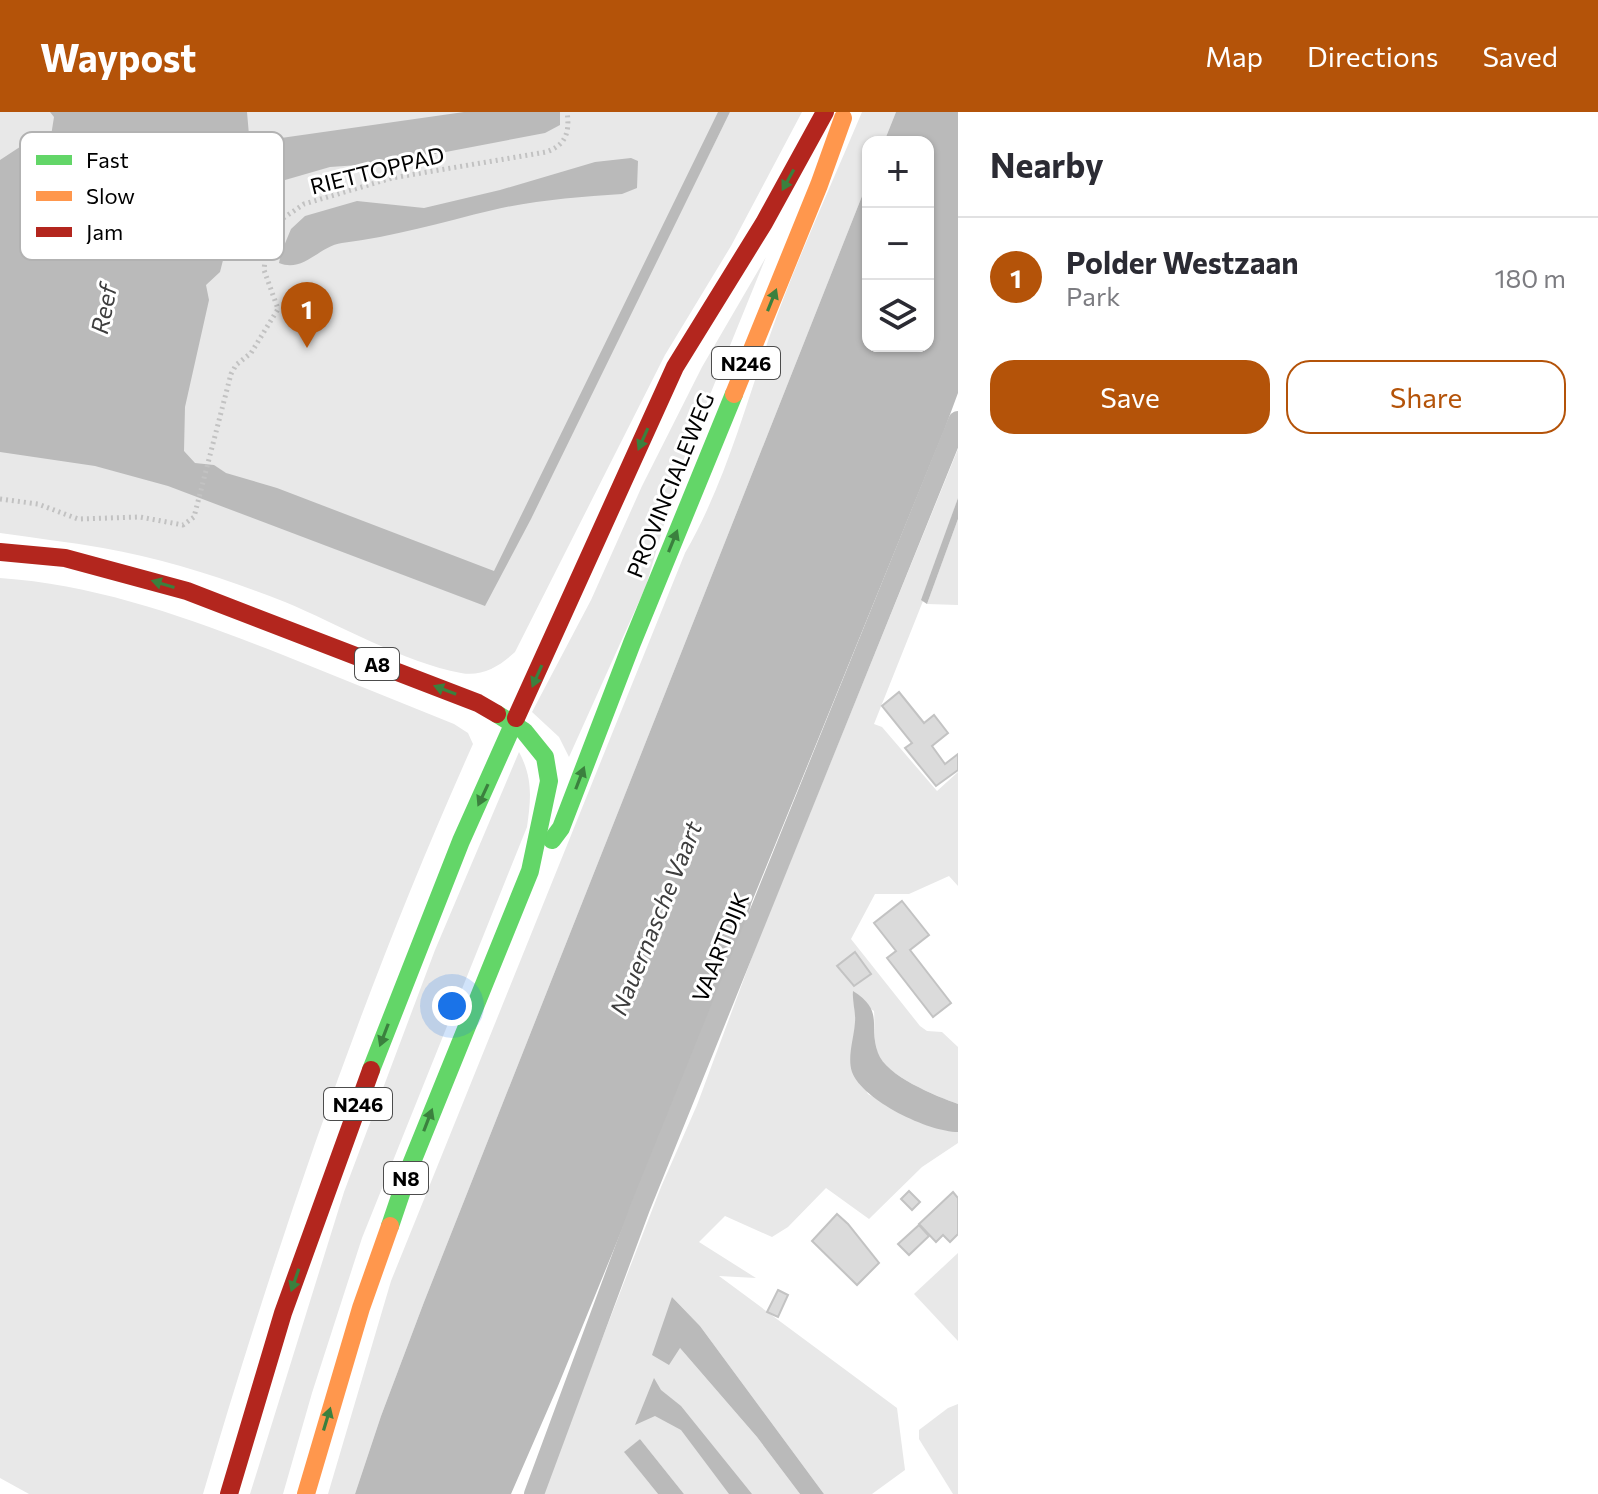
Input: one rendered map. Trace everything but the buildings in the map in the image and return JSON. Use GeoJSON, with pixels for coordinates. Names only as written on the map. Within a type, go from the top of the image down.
{"type":"FeatureCollection","features":[{"type":"Feature","properties":{"kind":"highway","name":"PROVINCIALEWEG"},"geometry":{"type":"LineString","coordinates":[[515,724],[675,367],[764,223],[825,112]]}},
{"type":"Feature","properties":{"kind":"highway","name":"PROVINCIALEWEG"},"geometry":{"type":"LineString","coordinates":[[530,871],[561,828],[636,633],[819,185],[845,112]]}},
{"type":"Feature","properties":{"kind":"highway","name":"A8"},"geometry":{"type":"LineString","coordinates":[[0,552],[65,558],[187,591],[478,703],[515,724],[533,740],[545,757],[549,781],[530,871]]}},
{"type":"Feature","properties":{"kind":"highway","name":"N246"},"geometry":{"type":"LineString","coordinates":[[229,1494],[283,1313],[324,1195],[412,960],[461,841],[515,724]]}},
{"type":"Feature","properties":{"kind":"highway","name":"N8"},"geometry":{"type":"LineString","coordinates":[[306,1494],[357,1322],[410,1167],[530,871]]}},
{"type":"Feature","properties":{"kind":"street","name":"VAARTDIJK"},"geometry":{"type":"LineString","coordinates":[[534,1494],[640,1208],[958,421]]}},
{"type":"Feature","properties":{"kind":"path","name":"RIETTOPPAD"},"geometry":{"type":"LineString","coordinates":[[284,218],[304,204],[392,178],[557,148],[567,134],[567,112]]}},
{"type":"Feature","properties":{"kind":"path","name":"RIETTOPPAD"},"geometry":{"type":"LineString","coordinates":[[0,499],[38,504],[78,519],[140,517],[183,525],[194,517],[226,391],[236,365],[251,353],[278,309],[264,270],[265,260]]}},
{"type":"Feature","properties":{"kind":"shaded area"},"geometry":{"type":"Polygon","coordinates":[[[0,112],[722,112],[679,215],[730,112],[802,112],[731,246],[665,355],[515,652],[490,669],[469,674],[417,661],[285,602],[196,570],[103,548],[0,533],[0,112]]]}},
{"type":"Feature","properties":{"kind":"shaded area"},"geometry":{"type":"Polygon","coordinates":[[[862,112],[896,112],[886,136],[862,136],[862,196],[424,1302],[355,1494],[328,1494],[391,1281],[685,553],[722,474],[802,253],[862,112]]]}},
{"type":"Feature","properties":{"kind":"shaded area"},"geometry":{"type":"Polygon","coordinates":[[[766,257],[681,466],[646,586],[569,757],[559,737],[532,712],[591,600],[642,486],[702,367],[766,257]]]}},
{"type":"Feature","properties":{"kind":"shaded area"},"geometry":{"type":"Polygon","coordinates":[[[958,449],[958,498],[923,601],[874,724],[882,727],[937,791],[958,772],[958,886],[949,876],[909,894],[875,894],[851,939],[920,1026],[927,1031],[942,1032],[958,1047],[958,1104],[914,1085],[884,1063],[875,1045],[874,1011],[853,998],[856,1019],[851,1058],[868,1094],[896,1110],[958,1132],[958,1143],[922,1167],[869,1219],[826,1188],[788,1227],[772,1237],[725,1216],[699,1242],[756,1278],[719,1276],[897,1408],[905,1470],[872,1494],[824,1494],[700,1326],[672,1297],[680,1348],[757,1437],[800,1494],[684,1494],[640,1439],[625,1453],[658,1494],[542,1494],[661,1187],[697,1105],[758,941],[958,449]]]}},
{"type":"Feature","properties":{"kind":"shaded area"},"geometry":{"type":"Polygon","coordinates":[[[958,519],[958,605],[927,604],[958,519]]]}},
{"type":"Feature","properties":{"kind":"shaded area"},"geometry":{"type":"Polygon","coordinates":[[[0,578],[109,596],[214,629],[454,724],[468,733],[473,744],[395,928],[325,1114],[203,1494],[29,1494],[0,1478],[0,578]]]}},
{"type":"Feature","properties":{"kind":"shaded area"},"geometry":{"type":"Polygon","coordinates":[[[519,752],[530,789],[527,827],[362,1238],[283,1494],[250,1494],[344,1192],[435,950],[519,752]]]}},
{"type":"Feature","properties":{"kind":"shaded area"},"geometry":{"type":"Polygon","coordinates":[[[958,1253],[958,1341],[914,1294],[958,1253]]]}},
{"type":"Feature","properties":{"kind":"shaded area"},"geometry":{"type":"Polygon","coordinates":[[[958,1404],[958,1494],[953,1494],[919,1439],[919,1430],[958,1404]]]}},
{"type":"Feature","properties":{"kind":"water"},"geometry":{"type":"Polygon","coordinates":[[[50,112],[247,112],[249,132],[52,132],[54,117],[50,112]]]}},
{"type":"Feature","properties":{"kind":"water"},"geometry":{"type":"Polygon","coordinates":[[[464,112],[560,112],[560,125],[545,133],[388,163],[330,167],[284,180],[284,138],[464,112]]]}},
{"type":"Feature","properties":{"kind":"water","name":"Reef"},"geometry":{"type":"Polygon","coordinates":[[[718,112],[730,112],[531,519],[485,606],[168,486],[95,466],[0,452],[0,160],[20,147],[20,260],[223,260],[220,272],[206,285],[209,300],[185,407],[184,451],[195,463],[214,465],[226,473],[277,488],[494,571],[718,112]]]}},
{"type":"Feature","properties":{"kind":"water","name":"Nauernasche Vaart"},"geometry":{"type":"Polygon","coordinates":[[[896,112],[958,112],[958,393],[945,428],[751,904],[745,929],[511,1494],[355,1494],[424,1302],[862,196],[862,352],[934,352],[934,136],[886,136],[896,112]]]}},
{"type":"Feature","properties":{"kind":"water"},"geometry":{"type":"Polygon","coordinates":[[[631,158],[638,161],[637,188],[622,194],[557,199],[509,207],[334,245],[296,265],[279,263],[284,260],[284,246],[291,229],[305,216],[357,201],[424,208],[595,162],[631,158]]]}},
{"type":"Feature","properties":{"kind":"water"},"geometry":{"type":"Polygon","coordinates":[[[958,498],[958,519],[927,604],[921,600],[958,498]]]}},
{"type":"Feature","properties":{"kind":"water"},"geometry":{"type":"Polygon","coordinates":[[[853,991],[863,998],[872,1012],[875,1043],[883,1061],[913,1084],[958,1104],[958,1132],[931,1127],[898,1113],[869,1094],[859,1083],[852,1072],[850,1060],[855,1018],[853,991]]]}},
{"type":"Feature","properties":{"kind":"water"},"geometry":{"type":"Polygon","coordinates":[[[672,1297],[700,1326],[824,1494],[800,1494],[757,1437],[680,1348],[669,1365],[652,1355],[672,1297]]]}},
{"type":"Feature","properties":{"kind":"water"},"geometry":{"type":"Polygon","coordinates":[[[654,1378],[661,1390],[681,1406],[752,1494],[729,1494],[681,1430],[655,1416],[635,1425],[654,1378]]]}},
{"type":"Feature","properties":{"kind":"water"},"geometry":{"type":"Polygon","coordinates":[[[640,1439],[684,1494],[658,1494],[624,1452],[640,1439]]]}},
{"type":"Feature","properties":{"kind":"traffic: fast"},"geometry":{"type":"LineString","coordinates":[[552,840],[561,828],[632,643],[734,394]]}},
{"type":"Feature","properties":{"kind":"traffic: fast"},"geometry":{"type":"LineString","coordinates":[[390,1226],[410,1167],[530,871],[549,781],[545,757],[524,731],[497,714]]}},
{"type":"Feature","properties":{"kind":"traffic: fast"},"geometry":{"type":"LineString","coordinates":[[371,1070],[461,841],[516,718]]}},
{"type":"Feature","properties":{"kind":"traffic: slow"},"geometry":{"type":"LineString","coordinates":[[734,394],[843,118]]}},
{"type":"Feature","properties":{"kind":"traffic: slow"},"geometry":{"type":"LineString","coordinates":[[306,1494],[361,1308],[390,1226]]}},
{"type":"Feature","properties":{"kind":"traffic: jam"},"geometry":{"type":"LineString","coordinates":[[516,718],[675,367],[764,223],[825,112]]}},
{"type":"Feature","properties":{"kind":"traffic: jam"},"geometry":{"type":"LineString","coordinates":[[0,552],[65,558],[187,591],[478,703],[497,714]]}},
{"type":"Feature","properties":{"kind":"traffic: jam"},"geometry":{"type":"LineString","coordinates":[[229,1494],[283,1313],[371,1070]]}},
{"type":"Feature","properties":{"kind":"place","name":"Polder Westzaan"},"geometry":{"type":"Point","coordinates":[307,348]}}]}
